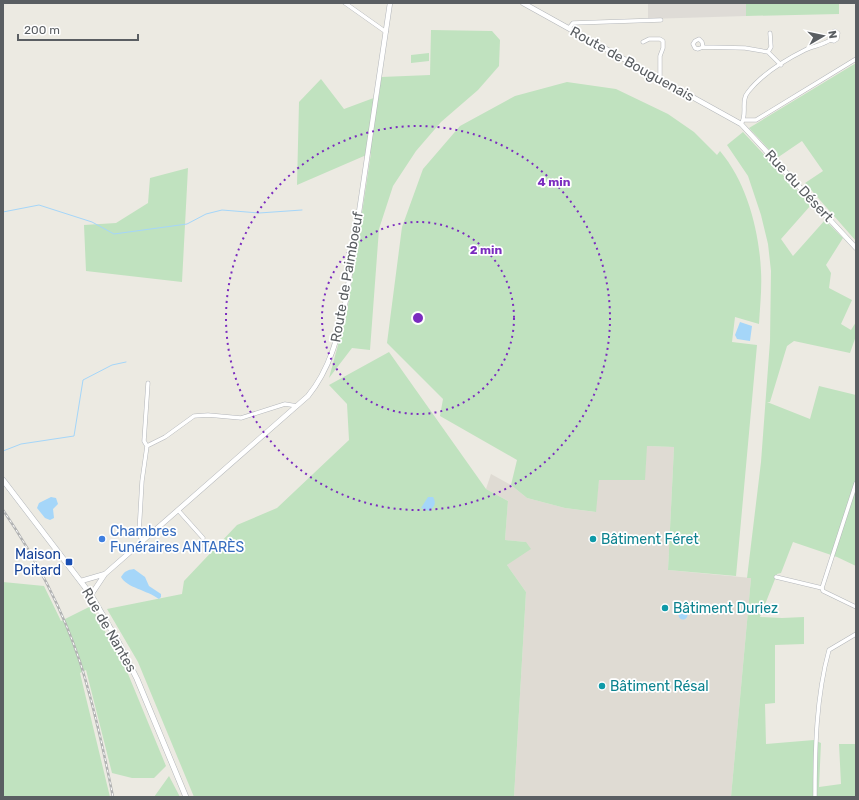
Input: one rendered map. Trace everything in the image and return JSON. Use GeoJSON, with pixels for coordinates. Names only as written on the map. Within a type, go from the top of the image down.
{"type":"FeatureCollection","features":[{"type":"Feature","properties":{"kind":"main road","name":"Rue de Nantes"},"geometry":{"type":"LineString","coordinates":[[3,480],[91,595],[134,673],[186,797]]}},
{"type":"Feature","properties":{"kind":"street"},"geometry":{"type":"LineString","coordinates":[[345,3],[386,32]]}},
{"type":"Feature","properties":{"kind":"street","name":"Route de Paimboeuf"},"geometry":{"type":"LineString","coordinates":[[91,595],[105,574],[142,540],[297,406],[308,396],[320,380],[337,338],[346,300],[390,3]]}},
{"type":"Feature","properties":{"kind":"street","name":"Route de Bouguenais"},"geometry":{"type":"LineString","coordinates":[[523,3],[660,79],[743,122]]}},
{"type":"Feature","properties":{"kind":"street"},"geometry":{"type":"LineString","coordinates":[[568,28],[573,23],[661,20]]}},
{"type":"Feature","properties":{"kind":"street"},"geometry":{"type":"LineString","coordinates":[[768,52],[770,47],[770,32]]}},
{"type":"Feature","properties":{"kind":"street"},"geometry":{"type":"LineString","coordinates":[[643,42],[649,39],[660,38],[663,41],[663,48],[660,56],[660,79]]}},
{"type":"Feature","properties":{"kind":"street"},"geometry":{"type":"LineString","coordinates":[[830,40],[805,50],[781,64],[748,92],[745,99],[743,122],[756,120],[856,59]]}},
{"type":"Feature","properties":{"kind":"street"},"geometry":{"type":"LineString","coordinates":[[703,47],[745,48],[768,52],[781,64]]}},
{"type":"Feature","properties":{"kind":"street","name":"Rue du Désert"},"geometry":{"type":"LineString","coordinates":[[743,122],[856,248]]}},
{"type":"Feature","properties":{"kind":"street"},"geometry":{"type":"LineString","coordinates":[[142,540],[139,533],[142,482],[147,446],[144,441],[148,382]]}},
{"type":"Feature","properties":{"kind":"street"},"geometry":{"type":"LineString","coordinates":[[147,446],[165,437],[194,416],[208,415],[241,418],[285,404],[297,406]]}},
{"type":"Feature","properties":{"kind":"street"},"geometry":{"type":"LineString","coordinates":[[822,588],[856,483]]}},
{"type":"Feature","properties":{"kind":"street"},"geometry":{"type":"LineString","coordinates":[[178,510],[203,538]]}},
{"type":"Feature","properties":{"kind":"street","name":"Route de Paimboeuf"},"geometry":{"type":"LineString","coordinates":[[81,581],[105,574]]}},
{"type":"Feature","properties":{"kind":"street"},"geometry":{"type":"LineString","coordinates":[[776,577],[822,588],[823,591],[856,607]]}},
{"type":"Feature","properties":{"kind":"street"},"geometry":{"type":"LineString","coordinates":[[815,797],[818,726],[825,665],[829,650],[856,634]]}},
{"type":"Feature","properties":{"kind":"shaded area"},"geometry":{"type":"Polygon","coordinates":[[[648,3],[746,3],[746,16],[648,19],[648,3]]]}},
{"type":"Feature","properties":{"kind":"shaded area"},"geometry":{"type":"Polygon","coordinates":[[[647,446],[674,447],[668,570],[751,578],[731,797],[514,797],[526,592],[507,565],[526,542],[505,540],[508,501],[486,489],[491,474],[511,485],[527,498],[565,508],[595,512],[599,479],[610,479],[647,446]]]}},
{"type":"Feature","properties":{"kind":"green space"},"geometry":{"type":"Polygon","coordinates":[[[746,3],[839,3],[839,14],[746,16],[746,3]]]}},
{"type":"Feature","properties":{"kind":"green space"},"geometry":{"type":"Polygon","coordinates":[[[431,30],[492,31],[500,40],[499,66],[478,90],[441,122],[416,151],[393,186],[379,229],[370,350],[352,348],[329,378],[347,312],[371,153],[297,185],[299,102],[321,79],[344,109],[379,96],[381,77],[430,75],[431,30]]]}},
{"type":"Feature","properties":{"kind":"green space"},"geometry":{"type":"Polygon","coordinates":[[[429,53],[429,61],[411,63],[411,55],[429,53]]]}},
{"type":"Feature","properties":{"kind":"green space"},"geometry":{"type":"Polygon","coordinates":[[[856,63],[856,241],[805,183],[823,171],[802,141],[777,158],[749,128],[856,63]]]}},
{"type":"Feature","properties":{"kind":"green space"},"geometry":{"type":"Polygon","coordinates":[[[567,82],[616,89],[668,114],[694,132],[717,155],[720,151],[738,177],[750,208],[758,239],[761,291],[759,324],[735,317],[732,342],[757,345],[736,576],[668,570],[674,447],[647,446],[645,480],[599,480],[596,512],[565,508],[527,498],[511,485],[517,460],[440,416],[443,399],[387,343],[402,227],[423,169],[460,126],[515,96],[567,82]]]}},
{"type":"Feature","properties":{"kind":"green space"},"geometry":{"type":"Polygon","coordinates":[[[743,132],[811,205],[781,239],[793,256],[825,220],[843,238],[826,265],[831,273],[829,288],[852,300],[841,324],[851,330],[856,322],[856,336],[850,353],[794,341],[787,346],[770,402],[767,402],[810,419],[819,386],[856,395],[856,566],[837,557],[793,542],[781,573],[777,574],[760,617],[804,617],[804,644],[775,645],[775,703],[765,704],[766,744],[814,740],[821,743],[819,787],[841,784],[839,744],[856,744],[856,797],[731,797],[751,578],[747,578],[761,462],[770,341],[771,271],[768,244],[761,215],[748,176],[727,145],[743,132]]]}},
{"type":"Feature","properties":{"kind":"green space"},"geometry":{"type":"Polygon","coordinates":[[[188,168],[182,282],[86,271],[84,225],[116,223],[148,203],[150,178],[188,168]]]}},
{"type":"Feature","properties":{"kind":"green space"},"geometry":{"type":"Polygon","coordinates":[[[389,352],[486,489],[508,501],[505,540],[526,542],[531,549],[507,565],[526,592],[514,797],[194,797],[138,662],[107,609],[182,594],[184,581],[237,525],[277,508],[349,440],[347,404],[329,385],[389,352]]]}},
{"type":"Feature","properties":{"kind":"green space"},"geometry":{"type":"Polygon","coordinates":[[[3,582],[44,586],[61,621],[91,606],[117,653],[119,652],[166,766],[154,778],[132,778],[112,773],[86,670],[80,673],[110,797],[3,797],[3,582]]]}},
{"type":"Feature","properties":{"kind":"green space"},"geometry":{"type":"Polygon","coordinates":[[[169,776],[180,797],[154,797],[169,776]]]}},
{"type":"Feature","properties":{"kind":"water"},"geometry":{"type":"Polygon","coordinates":[[[740,322],[752,326],[750,341],[737,339],[735,335],[740,322]]]}},
{"type":"Feature","properties":{"kind":"water"},"geometry":{"type":"Polygon","coordinates":[[[51,497],[56,498],[58,504],[53,509],[54,518],[50,520],[45,518],[37,508],[39,503],[51,497]]]}},
{"type":"Feature","properties":{"kind":"water"},"geometry":{"type":"Polygon","coordinates":[[[428,497],[433,497],[435,502],[434,507],[429,511],[421,508],[428,497]]]}},
{"type":"Feature","properties":{"kind":"water"},"geometry":{"type":"Polygon","coordinates":[[[134,569],[145,577],[149,586],[161,594],[159,599],[124,581],[121,577],[124,573],[128,570],[134,569]]]}},
{"type":"Feature","properties":{"kind":"water"},"geometry":{"type":"Polygon","coordinates":[[[683,610],[688,615],[683,620],[678,615],[683,610]]]}},
{"type":"Feature","properties":{"kind":"waterway"},"geometry":{"type":"LineString","coordinates":[[3,212],[39,205],[92,222],[114,234],[187,224],[206,214],[222,210],[259,213],[302,210]]}},
{"type":"Feature","properties":{"kind":"waterway"},"geometry":{"type":"LineString","coordinates":[[3,451],[21,444],[74,436],[83,380],[112,365],[126,362]]}},
{"type":"Feature","properties":{"kind":"railway"},"geometry":{"type":"LineString","coordinates":[[3,510],[47,583],[73,642],[94,712],[113,797]]}},
{"type":"Feature","properties":{"kind":"place","name":"Chambres Funéraires ANTARÈS"},"geometry":{"type":"Point","coordinates":[102,539]}},
{"type":"Feature","properties":{"kind":"place","name":"Bâtiment Féret"},"geometry":{"type":"Point","coordinates":[593,539]}},
{"type":"Feature","properties":{"kind":"place","name":"Maison Poitard"},"geometry":{"type":"Point","coordinates":[69,562]}},
{"type":"Feature","properties":{"kind":"place","name":"Bâtiment Duriez"},"geometry":{"type":"Point","coordinates":[665,608]}},
{"type":"Feature","properties":{"kind":"place","name":"Bâtiment Résal"},"geometry":{"type":"Point","coordinates":[602,686]}}]}
